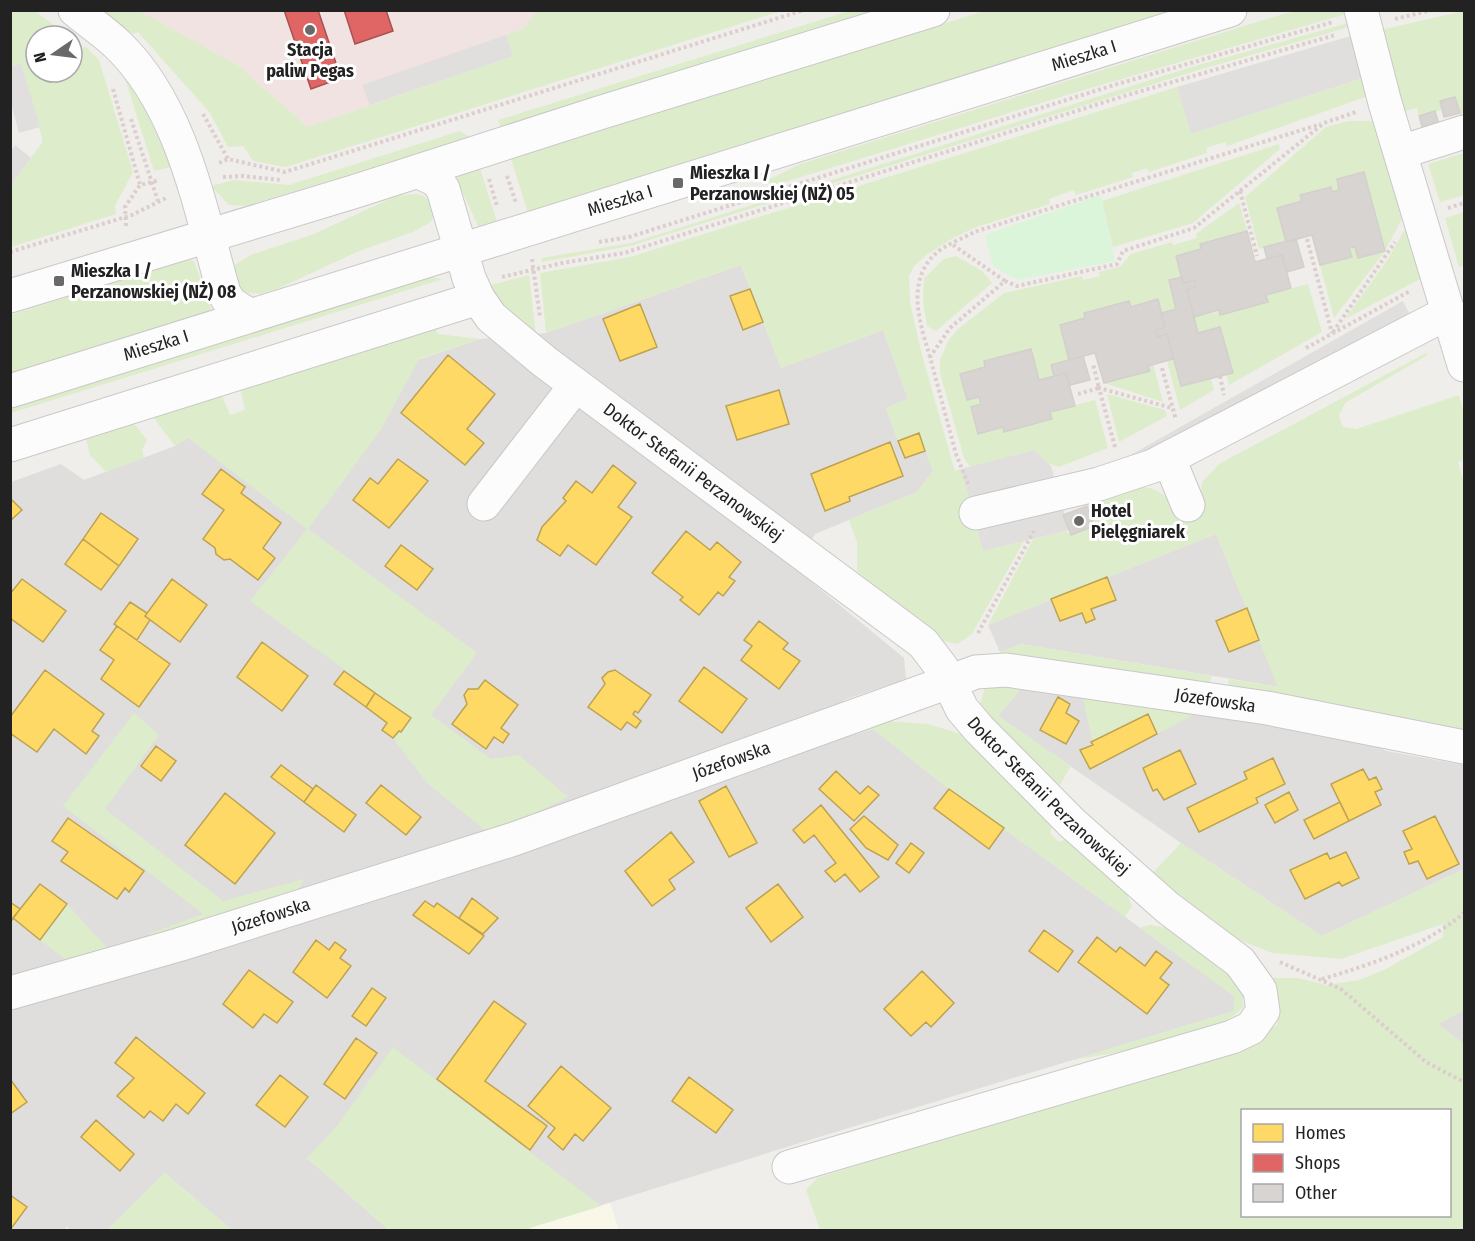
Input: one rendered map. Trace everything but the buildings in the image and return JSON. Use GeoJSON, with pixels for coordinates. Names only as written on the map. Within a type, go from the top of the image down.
{"type":"FeatureCollection","features":[{"type":"Feature","properties":{"kind":"street"},"geometry":{"type":"LineString","coordinates":[[75,10],[118,45],[149,83],[164,110],[191,180],[224,293],[230,303],[249,315]]}},
{"type":"Feature","properties":{"kind":"street"},"geometry":{"type":"LineString","coordinates":[[10,296],[419,172],[933,10]]}},
{"type":"Feature","properties":{"kind":"street","name":"Mieszka I"},"geometry":{"type":"LineString","coordinates":[[10,391],[1230,10]]}},
{"type":"Feature","properties":{"kind":"street"},"geometry":{"type":"LineString","coordinates":[[1363,19],[1385,103],[1464,365]]}},
{"type":"Feature","properties":{"kind":"street"},"geometry":{"type":"LineString","coordinates":[[1401,152],[1464,132]]}},
{"type":"Feature","properties":{"kind":"street","name":"Doktor Stefanii Perzanowskiej"},"geometry":{"type":"LineString","coordinates":[[419,172],[436,180],[443,189],[476,293],[491,317],[576,385],[923,643],[948,680],[962,709],[979,729],[1072,824],[1168,908],[1240,962],[1260,990],[1263,1011],[1251,1028],[1232,1037],[789,1167]]}},
{"type":"Feature","properties":{"kind":"street"},"geometry":{"type":"LineString","coordinates":[[10,445],[476,293]]}},
{"type":"Feature","properties":{"kind":"street"},"geometry":{"type":"LineString","coordinates":[[976,513],[1053,496],[1134,474],[1169,459],[1449,312]]}},
{"type":"Feature","properties":{"kind":"street"},"geometry":{"type":"LineString","coordinates":[[484,504],[576,385]]}},
{"type":"Feature","properties":{"kind":"street"},"geometry":{"type":"LineString","coordinates":[[1169,459],[1188,505]]}},
{"type":"Feature","properties":{"kind":"street","name":"Józefowska"},"geometry":{"type":"LineString","coordinates":[[10,993],[190,942],[514,839],[948,680],[976,672],[1006,670],[1267,708],[1464,747]]}},
{"type":"Feature","properties":{"kind":"path"},"geometry":{"type":"LineString","coordinates":[[10,252],[125,217],[228,159],[285,172],[804,10]]}},
{"type":"Feature","properties":{"kind":"path"},"geometry":{"type":"LineString","coordinates":[[476,293],[517,272],[624,253],[1363,19],[1432,10]]}},
{"type":"Feature","properties":{"kind":"path"},"geometry":{"type":"LineString","coordinates":[[111,84],[140,185]]}},
{"type":"Feature","properties":{"kind":"path"},"geometry":{"type":"LineString","coordinates":[[976,513],[965,473],[954,446],[921,328],[917,303],[920,274],[935,254],[974,232],[1006,221],[1385,103]]}},
{"type":"Feature","properties":{"kind":"path"},"geometry":{"type":"LineString","coordinates":[[952,244],[1005,281],[1017,286],[1117,264],[1123,251],[1194,228],[1324,123]]}},
{"type":"Feature","properties":{"kind":"path"},"geometry":{"type":"LineString","coordinates":[[481,151],[507,235]]}},
{"type":"Feature","properties":{"kind":"path"},"geometry":{"type":"LineString","coordinates":[[140,185],[227,176],[286,181]]}},
{"type":"Feature","properties":{"kind":"path"},"geometry":{"type":"LineString","coordinates":[[120,229],[128,225],[125,207],[140,185]]}},
{"type":"Feature","properties":{"kind":"path"},"geometry":{"type":"LineString","coordinates":[[1240,191],[1257,256]]}},
{"type":"Feature","properties":{"kind":"path"},"geometry":{"type":"LineString","coordinates":[[1307,239],[1332,333],[1387,256],[1416,203]]}},
{"type":"Feature","properties":{"kind":"path"},"geometry":{"type":"LineString","coordinates":[[930,357],[950,328],[1005,281]]}},
{"type":"Feature","properties":{"kind":"path"},"geometry":{"type":"LineString","coordinates":[[1093,364],[1116,451]]}},
{"type":"Feature","properties":{"kind":"path"},"geometry":{"type":"LineString","coordinates":[[1162,368],[1176,421]]}},
{"type":"Feature","properties":{"kind":"path"},"geometry":{"type":"LineString","coordinates":[[1220,376],[1224,395]]}},
{"type":"Feature","properties":{"kind":"path"},"geometry":{"type":"LineString","coordinates":[[1078,394],[1099,388],[1172,408]]}},
{"type":"Feature","properties":{"kind":"path"},"geometry":{"type":"LineString","coordinates":[[978,633],[1053,496]]}},
{"type":"Feature","properties":{"kind":"path"},"geometry":{"type":"LineString","coordinates":[[1322,979],[1383,961],[1448,926],[1464,913]]}},
{"type":"Feature","properties":{"kind":"path"},"geometry":{"type":"LineString","coordinates":[[1240,962],[1273,960],[1341,988],[1426,1062],[1464,1082]]}},
{"type":"Feature","properties":{"kind":"shaded area"},"geometry":{"type":"Polygon","coordinates":[[[140,11],[536,11],[524,28],[506,35],[513,56],[308,127],[237,65],[140,11]]]}},
{"type":"Feature","properties":{"kind":"shaded area"},"geometry":{"type":"Polygon","coordinates":[[[506,35],[513,56],[370,105],[362,85],[506,35]]]}},
{"type":"Feature","properties":{"kind":"shaded area"},"geometry":{"type":"Polygon","coordinates":[[[1354,35],[1366,77],[1191,134],[1177,87],[1354,35]]]}},
{"type":"Feature","properties":{"kind":"shaded area"},"geometry":{"type":"Polygon","coordinates":[[[21,63],[24,84],[27,84],[40,127],[19,133],[11,103],[10,67],[21,63]]]}},
{"type":"Feature","properties":{"kind":"shaded area"},"geometry":{"type":"Polygon","coordinates":[[[15,145],[31,158],[11,185],[11,151],[15,145]]]}},
{"type":"Feature","properties":{"kind":"shaded area"},"geometry":{"type":"Polygon","coordinates":[[[741,265],[781,368],[883,330],[908,399],[886,408],[898,441],[919,433],[933,471],[917,492],[815,534],[797,570],[904,658],[906,679],[844,700],[857,734],[873,729],[949,789],[1234,996],[1234,1011],[522,1230],[307,1158],[389,1230],[232,1230],[165,1173],[107,1230],[71,1230],[67,1227],[64,1230],[11,1230],[11,482],[61,464],[84,480],[175,446],[187,438],[480,339],[546,333],[741,265]]]}},
{"type":"Feature","properties":{"kind":"shaded area"},"geometry":{"type":"Polygon","coordinates":[[[1403,301],[1411,317],[1140,460],[1129,456],[1403,301]]]}},
{"type":"Feature","properties":{"kind":"shaded area"},"geometry":{"type":"Polygon","coordinates":[[[1034,450],[1051,466],[1069,530],[983,551],[961,469],[1034,450]]]}},
{"type":"Feature","properties":{"kind":"shaded area"},"geometry":{"type":"Polygon","coordinates":[[[1216,534],[1279,687],[1021,644],[1000,652],[988,625],[1216,534]]]}},
{"type":"Feature","properties":{"kind":"shaded area"},"geometry":{"type":"Polygon","coordinates":[[[1025,684],[1367,740],[1386,751],[1464,765],[1464,869],[1322,936],[1181,843],[998,716],[1025,684]]]}},
{"type":"Feature","properties":{"kind":"shaded area"},"geometry":{"type":"Polygon","coordinates":[[[1464,1010],[1464,1044],[1437,1024],[1464,1010]]]}},
{"type":"Feature","properties":{"kind":"shaded area"},"geometry":{"type":"Polygon","coordinates":[[[610,1203],[619,1230],[522,1230],[610,1203]]]}},
{"type":"Feature","properties":{"kind":"green space"},"geometry":{"type":"Polygon","coordinates":[[[1349,10],[1350,13],[1087,89],[772,186],[766,181],[800,164],[1273,17],[1296,11],[1349,10]]]}},
{"type":"Feature","properties":{"kind":"green space"},"geometry":{"type":"Polygon","coordinates":[[[11,11],[35,11],[52,24],[24,24],[24,75],[21,64],[11,67],[11,11]]]}},
{"type":"Feature","properties":{"kind":"green space"},"geometry":{"type":"Polygon","coordinates":[[[103,11],[140,11],[237,65],[308,127],[512,56],[506,35],[524,28],[536,11],[781,11],[286,167],[253,161],[243,146],[228,147],[210,113],[138,32],[133,34],[103,11]]]}},
{"type":"Feature","properties":{"kind":"green space"},"geometry":{"type":"Polygon","coordinates":[[[849,11],[878,11],[501,128],[498,120],[849,11]]]}},
{"type":"Feature","properties":{"kind":"green space"},"geometry":{"type":"Polygon","coordinates":[[[984,11],[1175,11],[528,213],[511,159],[984,11]]]}},
{"type":"Feature","properties":{"kind":"green space"},"geometry":{"type":"Polygon","coordinates":[[[1464,11],[1464,121],[1462,122],[1455,98],[1442,110],[1419,116],[1417,108],[1399,113],[1376,31],[1464,11]]]}},
{"type":"Feature","properties":{"kind":"green space"},"geometry":{"type":"Polygon","coordinates":[[[1352,22],[1353,26],[1202,69],[630,246],[542,262],[541,258],[631,243],[1195,66],[1352,22]]]}},
{"type":"Feature","properties":{"kind":"green space"},"geometry":{"type":"Polygon","coordinates":[[[85,46],[99,60],[133,172],[115,206],[116,214],[11,247],[10,185],[42,143],[27,84],[84,84],[85,46]]]}},
{"type":"Feature","properties":{"kind":"green space"},"geometry":{"type":"Polygon","coordinates":[[[124,75],[141,99],[171,167],[154,171],[124,75]]]}},
{"type":"Feature","properties":{"kind":"green space"},"geometry":{"type":"Polygon","coordinates":[[[1366,77],[1371,95],[1227,146],[1225,142],[1206,148],[1207,153],[1149,172],[1147,168],[1132,173],[1133,177],[1076,195],[1074,190],[1049,199],[1050,204],[974,228],[953,238],[914,266],[909,276],[910,303],[922,355],[955,471],[961,469],[983,551],[1024,541],[972,634],[958,644],[939,640],[857,571],[857,542],[849,520],[917,492],[933,471],[919,434],[898,441],[886,408],[908,399],[883,330],[781,368],[741,265],[546,333],[540,273],[630,257],[1177,87],[1191,134],[1366,77]]]}},
{"type":"Feature","properties":{"kind":"green space"},"geometry":{"type":"Polygon","coordinates":[[[1349,121],[1377,121],[1405,213],[1385,251],[1334,318],[1320,265],[1351,257],[1349,248],[1355,247],[1359,258],[1384,251],[1364,172],[1337,179],[1339,190],[1332,192],[1330,187],[1301,195],[1302,201],[1277,208],[1286,242],[1259,249],[1245,197],[1326,127],[1349,121]]]}},
{"type":"Feature","properties":{"kind":"green space"},"geometry":{"type":"Polygon","coordinates":[[[460,131],[471,138],[246,206],[229,205],[211,186],[234,180],[289,185],[460,131]]]}},
{"type":"Feature","properties":{"kind":"green space"},"geometry":{"type":"Polygon","coordinates":[[[1279,144],[1280,149],[1193,223],[1113,247],[1102,201],[1279,144]]]}},
{"type":"Feature","properties":{"kind":"green space"},"geometry":{"type":"Polygon","coordinates":[[[1464,153],[1464,195],[1440,202],[1428,164],[1464,153]]]}},
{"type":"Feature","properties":{"kind":"green space"},"geometry":{"type":"Polygon","coordinates":[[[480,168],[497,222],[479,228],[457,180],[458,176],[480,168]]]}},
{"type":"Feature","properties":{"kind":"green space"},"geometry":{"type":"Polygon","coordinates":[[[415,194],[423,196],[430,202],[434,214],[431,222],[413,232],[359,251],[277,289],[260,294],[241,292],[233,273],[235,265],[250,255],[314,234],[396,196],[415,194]]]}},
{"type":"Feature","properties":{"kind":"green space"},"geometry":{"type":"Polygon","coordinates":[[[1101,195],[1115,261],[1017,280],[993,266],[985,235],[1101,195]]]}},
{"type":"Feature","properties":{"kind":"green space"},"geometry":{"type":"Polygon","coordinates":[[[1239,203],[1247,231],[1200,244],[1201,249],[1182,277],[1169,281],[1176,309],[1161,313],[1157,300],[1131,307],[1128,301],[1084,313],[1085,318],[1060,325],[1069,360],[1051,365],[1054,376],[1039,380],[1030,349],[984,361],[985,367],[960,374],[967,400],[979,397],[981,404],[971,407],[978,434],[1003,427],[1004,432],[1051,419],[1050,412],[1095,400],[1108,448],[1059,467],[1047,463],[1034,450],[970,467],[964,458],[940,373],[940,360],[948,341],[957,330],[1004,293],[1082,276],[1083,280],[1100,276],[1099,272],[1121,266],[1131,254],[1172,242],[1173,245],[1197,238],[1196,234],[1239,203]]]}},
{"type":"Feature","properties":{"kind":"green space"},"geometry":{"type":"Polygon","coordinates":[[[1464,212],[1464,265],[1459,267],[1445,218],[1464,212]]]}},
{"type":"Feature","properties":{"kind":"green space"},"geometry":{"type":"Polygon","coordinates":[[[1408,224],[1424,277],[1345,319],[1388,259],[1408,224]]]}},
{"type":"Feature","properties":{"kind":"green space"},"geometry":{"type":"Polygon","coordinates":[[[956,256],[982,271],[992,283],[936,331],[927,326],[923,302],[924,278],[944,259],[956,256]]]}},
{"type":"Feature","properties":{"kind":"green space"},"geometry":{"type":"Polygon","coordinates":[[[186,259],[194,261],[211,309],[209,312],[11,373],[11,315],[186,259]]]}},
{"type":"Feature","properties":{"kind":"green space"},"geometry":{"type":"Polygon","coordinates":[[[529,275],[536,334],[503,307],[491,285],[529,275]]]}},
{"type":"Feature","properties":{"kind":"green space"},"geometry":{"type":"Polygon","coordinates":[[[430,277],[443,279],[11,413],[11,408],[430,277]]]}},
{"type":"Feature","properties":{"kind":"green space"},"geometry":{"type":"Polygon","coordinates":[[[1308,284],[1322,332],[1229,385],[1226,374],[1233,372],[1220,327],[1198,333],[1194,317],[1268,302],[1266,295],[1308,284]]]}},
{"type":"Feature","properties":{"kind":"green space"},"geometry":{"type":"Polygon","coordinates":[[[434,326],[438,334],[480,339],[419,359],[382,428],[308,529],[477,653],[431,715],[491,759],[519,755],[568,797],[531,815],[486,831],[427,783],[393,738],[399,731],[401,732],[411,718],[250,601],[307,529],[188,438],[175,446],[153,417],[154,413],[221,393],[230,415],[245,410],[241,391],[243,386],[434,326]]]}},
{"type":"Feature","properties":{"kind":"green space"},"geometry":{"type":"Polygon","coordinates":[[[1428,352],[1426,356],[1345,403],[1339,416],[1343,427],[1356,429],[1459,395],[1464,413],[1464,460],[1458,462],[1464,482],[1464,732],[1229,687],[1228,679],[1278,687],[1216,534],[988,625],[1033,539],[1066,531],[1071,535],[1094,526],[1087,506],[1095,503],[1095,500],[1135,487],[1153,489],[1171,502],[1200,492],[1203,481],[1219,464],[1428,352]]]}},
{"type":"Feature","properties":{"kind":"green space"},"geometry":{"type":"Polygon","coordinates":[[[1173,359],[1181,386],[1211,379],[1214,390],[1180,410],[1167,361],[1173,359]]]}},
{"type":"Feature","properties":{"kind":"green space"},"geometry":{"type":"Polygon","coordinates":[[[1153,364],[1163,402],[1104,383],[1150,371],[1148,366],[1153,364]]]}},
{"type":"Feature","properties":{"kind":"green space"},"geometry":{"type":"Polygon","coordinates":[[[1107,394],[1165,410],[1167,416],[1119,442],[1107,394]]]}},
{"type":"Feature","properties":{"kind":"green space"},"geometry":{"type":"Polygon","coordinates":[[[132,421],[147,440],[142,450],[144,458],[106,472],[90,455],[85,435],[132,421]]]}},
{"type":"Feature","properties":{"kind":"green space"},"geometry":{"type":"Polygon","coordinates":[[[1021,644],[1212,676],[1209,685],[1015,659],[1000,652],[1021,644]]]}},
{"type":"Feature","properties":{"kind":"green space"},"geometry":{"type":"Polygon","coordinates":[[[1025,684],[998,716],[1071,766],[1060,785],[993,729],[980,705],[985,687],[1025,684]]]}},
{"type":"Feature","properties":{"kind":"green space"},"geometry":{"type":"Polygon","coordinates":[[[1082,693],[1199,712],[1157,734],[1147,714],[1093,745],[1082,693]]]}},
{"type":"Feature","properties":{"kind":"green space"},"geometry":{"type":"Polygon","coordinates":[[[134,713],[159,735],[105,809],[223,901],[304,879],[296,894],[154,940],[148,934],[203,914],[63,806],[134,713]]]}},
{"type":"Feature","properties":{"kind":"green space"},"geometry":{"type":"Polygon","coordinates":[[[887,721],[928,724],[961,734],[1054,823],[1050,833],[1059,842],[1068,838],[1127,894],[1132,906],[1125,917],[949,789],[873,729],[857,734],[870,723],[887,721]]]}},
{"type":"Feature","properties":{"kind":"green space"},"geometry":{"type":"Polygon","coordinates":[[[1181,843],[1322,936],[1464,869],[1464,1010],[1438,1024],[1464,1044],[1464,1230],[820,1230],[806,1190],[817,1178],[1254,1041],[1277,1025],[1278,1009],[1267,978],[1298,978],[1327,985],[1359,980],[1384,970],[1443,937],[1443,924],[1341,959],[1272,953],[1230,936],[1150,876],[1181,843]]]}},
{"type":"Feature","properties":{"kind":"green space"},"geometry":{"type":"Polygon","coordinates":[[[67,904],[107,948],[69,962],[40,940],[67,904]]]}},
{"type":"Feature","properties":{"kind":"green space"},"geometry":{"type":"Polygon","coordinates":[[[1149,925],[1175,929],[1231,968],[1243,988],[1243,1007],[1210,1029],[1188,1037],[1139,1049],[1073,1060],[1234,1011],[1234,996],[1140,928],[1149,925]]]}},
{"type":"Feature","properties":{"kind":"green space"},"geometry":{"type":"Polygon","coordinates":[[[393,1047],[601,1206],[530,1228],[531,1230],[389,1230],[307,1158],[337,1126],[393,1047]]]}},
{"type":"Feature","properties":{"kind":"green space"},"geometry":{"type":"Polygon","coordinates":[[[165,1173],[232,1230],[107,1230],[165,1173]]]}},
{"type":"Feature","properties":{"kind":"place","name":"Stacja paliw Pegas"},"geometry":{"type":"Point","coordinates":[310,30]}},
{"type":"Feature","properties":{"kind":"place","name":"Mieszka I / Perzanowskiej (NŻ) 05"},"geometry":{"type":"Point","coordinates":[678,183]}},
{"type":"Feature","properties":{"kind":"place","name":"Mieszka I / Perzanowskiej (NŻ) 08"},"geometry":{"type":"Point","coordinates":[59,281]}},
{"type":"Feature","properties":{"kind":"place","name":"Hotel Pielęgniarek"},"geometry":{"type":"Point","coordinates":[1079,521]}}]}
